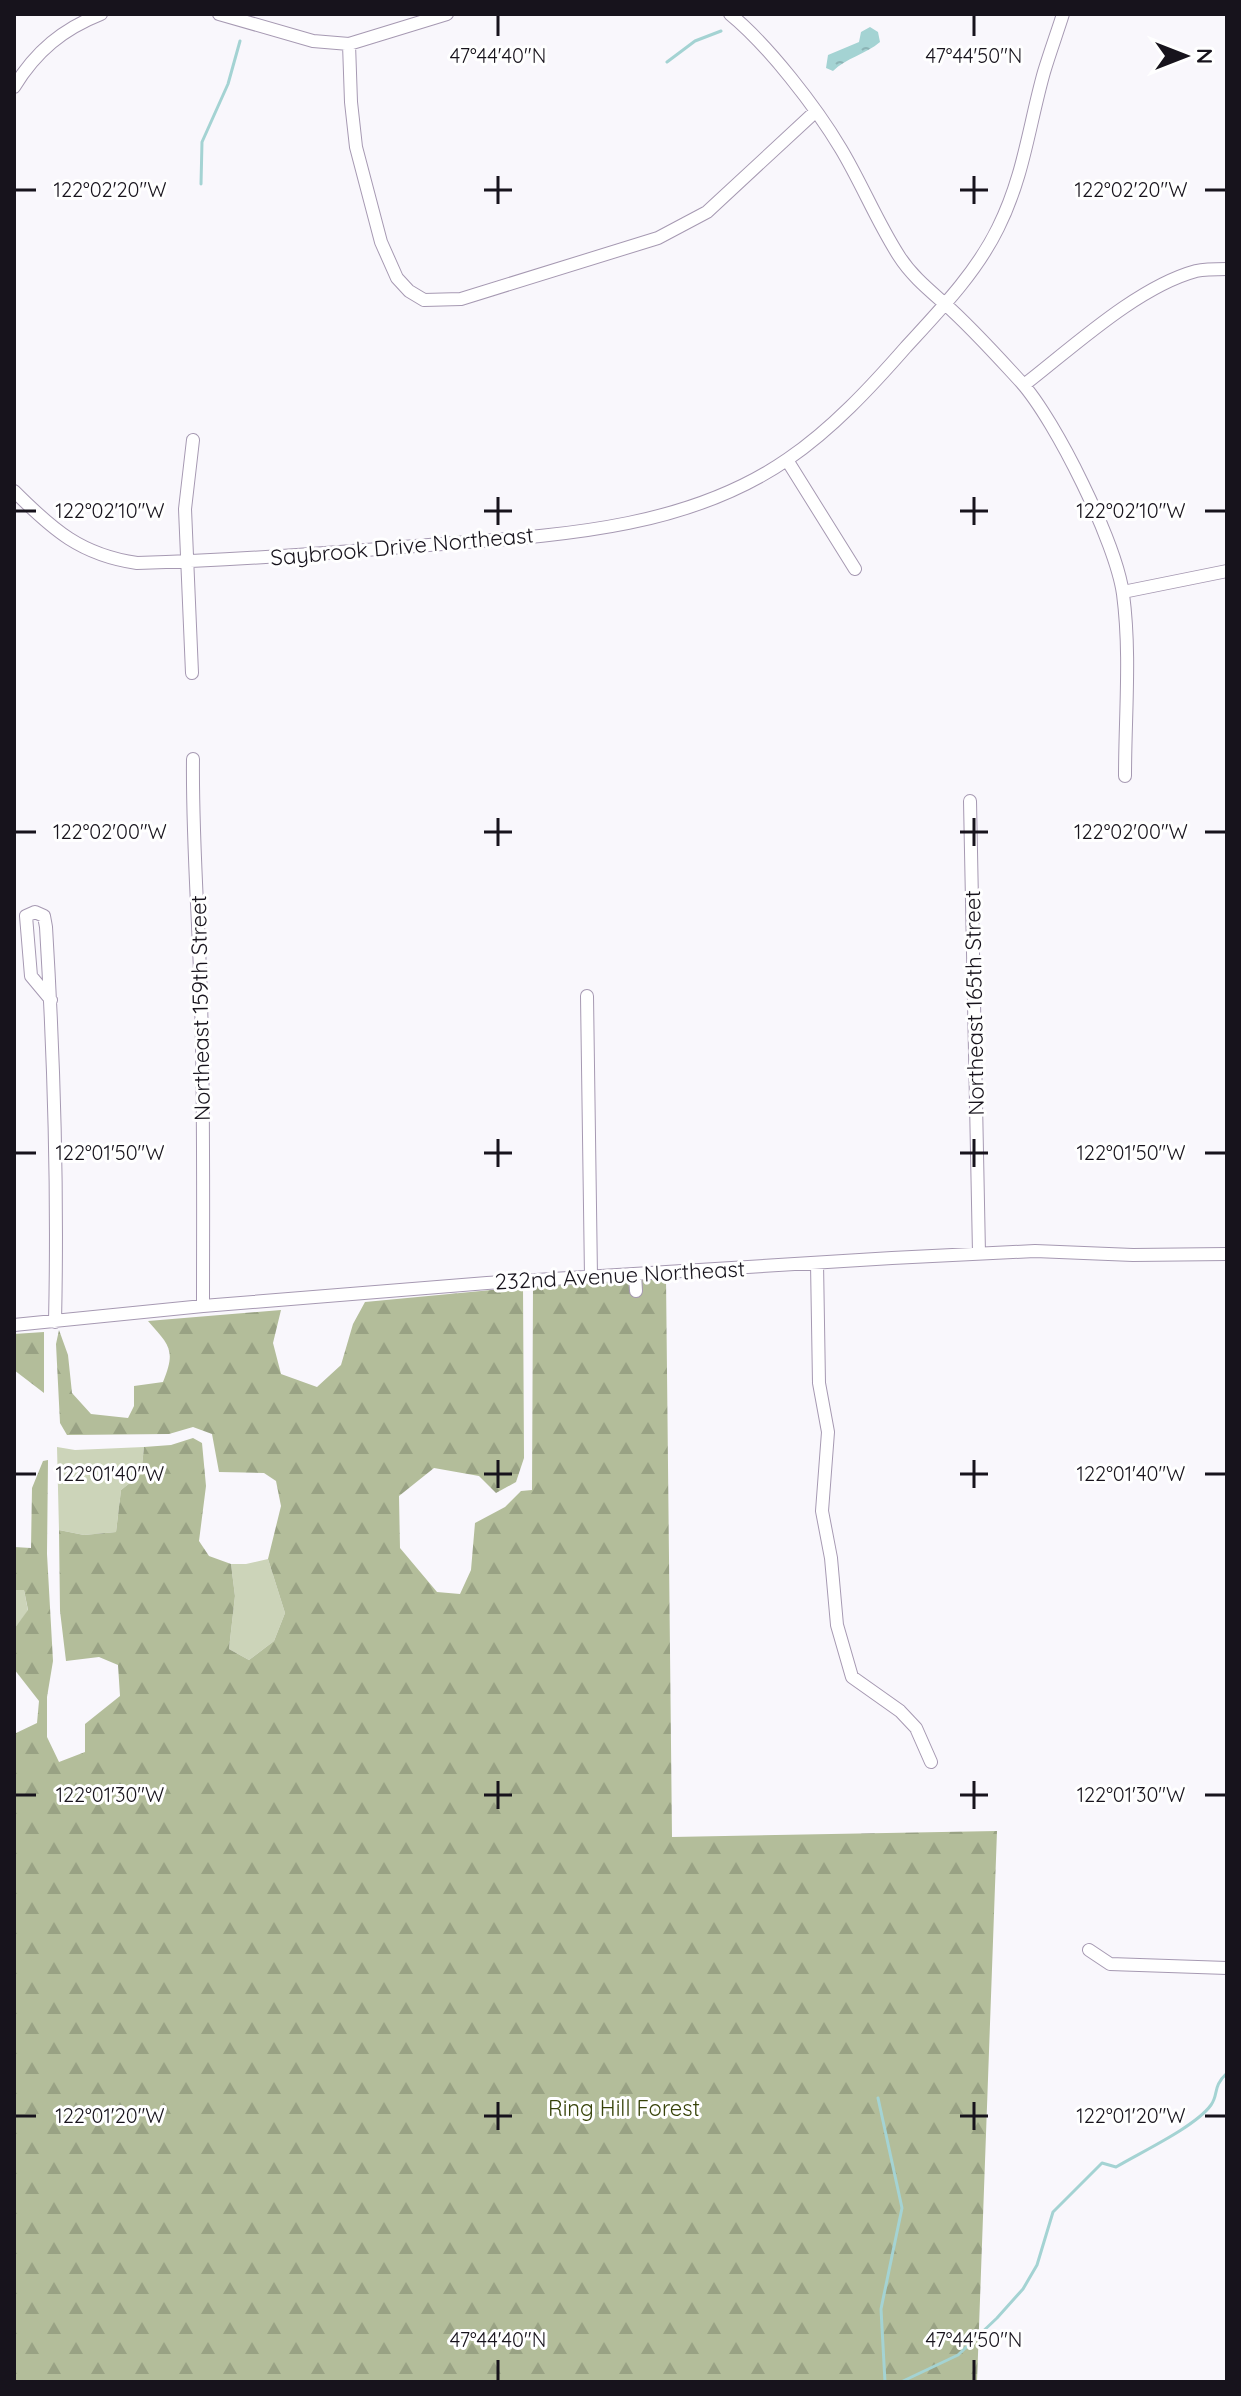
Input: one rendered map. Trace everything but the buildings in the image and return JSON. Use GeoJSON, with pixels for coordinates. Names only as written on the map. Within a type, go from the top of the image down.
{"type":"FeatureCollection","features":[{"type":"Feature","properties":{"kind":"street"},"geometry":{"type":"LineString","coordinates":[[14,87],[28,64],[50,42],[79,23],[101,14]]}},
{"type":"Feature","properties":{"kind":"street"},"geometry":{"type":"LineString","coordinates":[[219,14],[313,41],[349,44],[447,14]]}},
{"type":"Feature","properties":{"kind":"street"},"geometry":{"type":"LineString","coordinates":[[730,14],[816,111],[843,151],[899,257],[916,278],[1024,385],[1057,437],[1091,504],[1112,554],[1123,592],[1127,647],[1125,776]]}},
{"type":"Feature","properties":{"kind":"street","name":"Saybrook Drive Northeast"},"geometry":{"type":"LineString","coordinates":[[14,491],[65,538],[111,560],[137,563],[411,547],[590,530],[666,515],[729,491],[787,460],[848,407],[945,304],[977,264],[1013,197],[1028,149],[1044,73],[1063,14]]}},
{"type":"Feature","properties":{"kind":"street"},"geometry":{"type":"LineString","coordinates":[[349,44],[356,147],[381,242],[397,278],[409,291],[424,300],[461,299],[658,238],[707,212],[816,111]]}},
{"type":"Feature","properties":{"kind":"street"},"geometry":{"type":"LineString","coordinates":[[1024,385],[1153,290],[1196,271],[1227,269]]}},
{"type":"Feature","properties":{"kind":"street"},"geometry":{"type":"LineString","coordinates":[[192,673],[185,509],[193,440]]}},
{"type":"Feature","properties":{"kind":"street"},"geometry":{"type":"LineString","coordinates":[[787,460],[855,569]]}},
{"type":"Feature","properties":{"kind":"street"},"geometry":{"type":"LineString","coordinates":[[1123,592],[1227,571]]}},
{"type":"Feature","properties":{"kind":"street","name":"Northeast 159th Street"},"geometry":{"type":"LineString","coordinates":[[193,759],[202,1037],[203,1306]]}},
{"type":"Feature","properties":{"kind":"street","name":"Northeast 165th Street"},"geometry":{"type":"LineString","coordinates":[[970,801],[979,1253]]}},
{"type":"Feature","properties":{"kind":"street"},"geometry":{"type":"LineString","coordinates":[[51,1000],[31,976],[26,916],[35,912],[44,916],[51,1000],[57,1211],[55,1322]]}},
{"type":"Feature","properties":{"kind":"street"},"geometry":{"type":"LineString","coordinates":[[587,996],[591,1277]]}},
{"type":"Feature","properties":{"kind":"street","name":"232nd Avenue Northeast"},"geometry":{"type":"LineString","coordinates":[[14,1325],[203,1306],[591,1277],[979,1253],[1227,1254]]}},
{"type":"Feature","properties":{"kind":"street"},"geometry":{"type":"LineString","coordinates":[[817,1263],[819,1383],[828,1432],[822,1511],[831,1558],[837,1625],[852,1677],[900,1711],[916,1728],[931,1762]]}},
{"type":"Feature","properties":{"kind":"street"},"geometry":{"type":"LineString","coordinates":[[635,1274],[636,1291]]}},
{"type":"Feature","properties":{"kind":"street"},"geometry":{"type":"LineString","coordinates":[[1089,1950],[1110,1964],[1227,1968]]}},
{"type":"Feature","properties":{"kind":"green space","name":"Ring Hill Forest"},"geometry":{"type":"Polygon","coordinates":[[[666,1278],[672,1837],[997,1831],[977,2382],[14,2382],[14,1734],[37,1723],[39,1701],[14,1669],[14,1629],[28,1610],[24,1590],[14,1590],[14,1547],[31,1548],[32,1488],[43,1461],[48,1460],[47,1554],[53,1661],[47,1697],[47,1737],[59,1762],[85,1752],[85,1724],[120,1696],[118,1665],[99,1657],[66,1661],[60,1611],[59,1530],[84,1535],[116,1532],[121,1490],[141,1474],[144,1447],[171,1445],[193,1438],[202,1443],[206,1486],[199,1541],[209,1556],[231,1564],[235,1596],[229,1649],[249,1660],[274,1641],[285,1613],[268,1559],[281,1506],[276,1481],[264,1473],[219,1472],[212,1434],[193,1427],[169,1434],[67,1435],[60,1423],[56,1344],[59,1330],[68,1355],[72,1393],[91,1414],[128,1418],[134,1406],[134,1386],[163,1382],[169,1362],[166,1343],[148,1321],[281,1310],[273,1343],[281,1374],[317,1387],[341,1365],[353,1324],[365,1302],[523,1287],[524,1458],[516,1482],[496,1493],[479,1476],[434,1468],[399,1496],[400,1548],[437,1592],[460,1594],[471,1570],[475,1523],[505,1507],[521,1491],[532,1490],[533,1286],[666,1278]]]}},
{"type":"Feature","properties":{"kind":"green space"},"geometry":{"type":"Polygon","coordinates":[[[44,1332],[44,1393],[14,1370],[14,1334],[44,1332]]]}},
{"type":"Feature","properties":{"kind":"green space"},"geometry":{"type":"Polygon","coordinates":[[[57,1447],[75,1450],[144,1447],[141,1474],[121,1490],[116,1532],[84,1535],[59,1530],[57,1447]]]}},
{"type":"Feature","properties":{"kind":"green space"},"geometry":{"type":"Polygon","coordinates":[[[268,1559],[285,1613],[274,1641],[249,1660],[229,1649],[235,1596],[231,1564],[268,1559]]]}},
{"type":"Feature","properties":{"kind":"green space"},"geometry":{"type":"Polygon","coordinates":[[[14,1590],[24,1590],[28,1611],[14,1629],[14,1590]]]}},
{"type":"Feature","properties":{"kind":"water"},"geometry":{"type":"Polygon","coordinates":[[[870,27],[878,32],[880,42],[833,71],[826,68],[828,55],[859,42],[861,32],[870,27]]]}},
{"type":"Feature","properties":{"kind":"waterway"},"geometry":{"type":"LineString","coordinates":[[667,62],[695,41],[721,31]]}},
{"type":"Feature","properties":{"kind":"waterway"},"geometry":{"type":"LineString","coordinates":[[201,184],[202,142],[228,84],[240,41]]}},
{"type":"Feature","properties":{"kind":"waterway"},"geometry":{"type":"LineString","coordinates":[[901,2382],[958,2355],[997,2318],[1023,2289],[1037,2265],[1053,2212],[1102,2163],[1116,2167],[1193,2122],[1211,2105],[1219,2082],[1227,2073]]}},
{"type":"Feature","properties":{"kind":"waterway"},"geometry":{"type":"LineString","coordinates":[[878,2098],[902,2208],[881,2309],[885,2382]]}}]}
